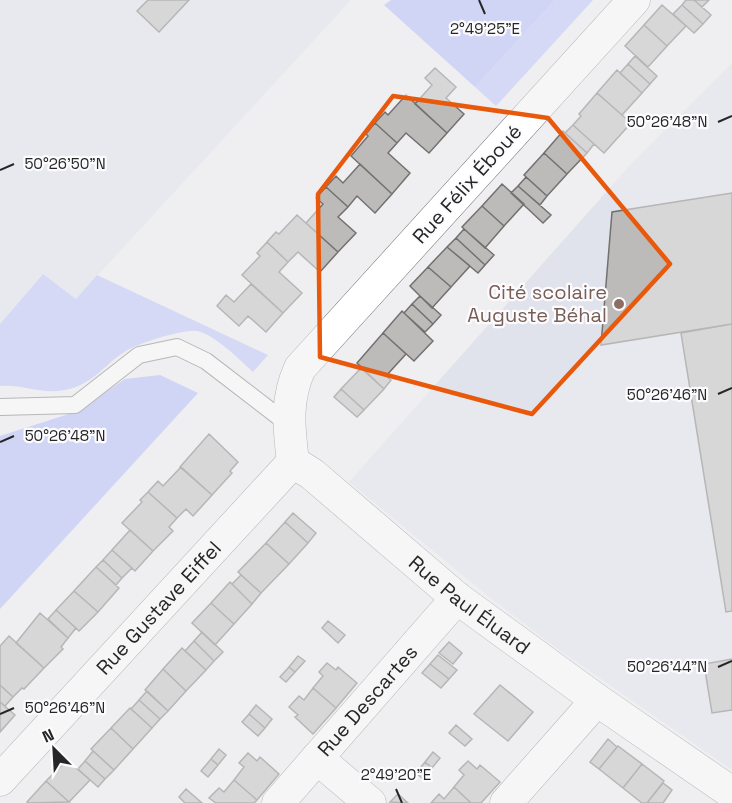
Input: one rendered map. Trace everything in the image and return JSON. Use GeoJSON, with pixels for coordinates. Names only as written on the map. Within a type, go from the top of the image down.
{"type":"FeatureCollection","features":[{"type":"Feature","properties":{"kind":"street","name":"Rue Félix Éboué"},"geometry":{"type":"LineString","coordinates":[[288,424],[292,385],[300,368],[634,0]]}},
{"type":"Feature","properties":{"kind":"street"},"geometry":{"type":"LineString","coordinates":[[288,424],[293,462]]}},
{"type":"Feature","properties":{"kind":"street","name":"Rue Paul Éluard"},"geometry":{"type":"LineString","coordinates":[[293,462],[312,474],[458,598],[597,700],[732,793]]}},
{"type":"Feature","properties":{"kind":"street","name":"Rue Gustave Eiffel"},"geometry":{"type":"LineString","coordinates":[[0,780],[293,462]]}},
{"type":"Feature","properties":{"kind":"street","name":"Rue Descartes"},"geometry":{"type":"LineString","coordinates":[[278,803],[458,598]]}},
{"type":"Feature","properties":{"kind":"street"},"geometry":{"type":"LineString","coordinates":[[506,803],[597,700]]}},
{"type":"Feature","properties":{"kind":"street"},"geometry":{"type":"LineString","coordinates":[[317,758],[370,803]]}},
{"type":"Feature","properties":{"kind":"lane"},"geometry":{"type":"LineString","coordinates":[[0,407],[75,405],[139,355],[177,347],[206,361],[288,424]]}},
{"type":"Feature","properties":{"kind":"highlighted area"},"geometry":{"type":"Polygon","coordinates":[[[393,96],[548,118],[670,264],[532,414],[320,357],[318,194],[393,96]]]}},
{"type":"Feature","properties":{"kind":"shaded area"},"geometry":{"type":"Polygon","coordinates":[[[0,0],[351,0],[76,299],[43,274],[0,324],[0,0]]]}},
{"type":"Feature","properties":{"kind":"shaded area"},"geometry":{"type":"Polygon","coordinates":[[[391,0],[555,0],[475,87],[384,5],[391,0]]]}},
{"type":"Feature","properties":{"kind":"shaded area"},"geometry":{"type":"Polygon","coordinates":[[[555,0],[593,0],[496,106],[475,87],[555,0]]]}},
{"type":"Feature","properties":{"kind":"shaded area","name":"Cité scolaire Auguste Béhal"},"geometry":{"type":"Polygon","coordinates":[[[732,63],[732,770],[555,647],[488,596],[349,482],[631,164],[732,63]]]}},
{"type":"Feature","properties":{"kind":"shaded area"},"geometry":{"type":"Polygon","coordinates":[[[43,274],[76,299],[97,275],[268,355],[253,372],[226,348],[204,333],[182,332],[132,348],[119,355],[95,376],[73,388],[44,391],[0,386],[0,324],[43,274]]]}},
{"type":"Feature","properties":{"kind":"shaded area"},"geometry":{"type":"Polygon","coordinates":[[[160,375],[198,393],[0,609],[0,436],[78,411],[125,379],[160,375]]]}},
{"type":"Feature","properties":{"kind":"building"},"geometry":{"type":"Polygon","coordinates":[[[148,0],[189,0],[159,32],[137,11],[148,0]]]}},
{"type":"Feature","properties":{"kind":"building"},"geometry":{"type":"Polygon","coordinates":[[[686,0],[694,0],[711,15],[703,24],[682,5],[686,0]]]}},
{"type":"Feature","properties":{"kind":"building"},"geometry":{"type":"Polygon","coordinates":[[[694,0],[709,0],[702,7],[694,0]]]}},
{"type":"Feature","properties":{"kind":"building"},"geometry":{"type":"Polygon","coordinates":[[[662,5],[686,26],[667,46],[644,25],[662,5]]]}},
{"type":"Feature","properties":{"kind":"building"},"geometry":{"type":"Polygon","coordinates":[[[682,5],[703,24],[694,33],[673,14],[682,5]]]}},
{"type":"Feature","properties":{"kind":"building"},"geometry":{"type":"Polygon","coordinates":[[[644,25],[667,46],[648,67],[625,46],[644,25]]]}},
{"type":"Feature","properties":{"kind":"building"},"geometry":{"type":"Polygon","coordinates":[[[635,56],[657,76],[650,84],[628,64],[635,56]]]}},
{"type":"Feature","properties":{"kind":"building"},"geometry":{"type":"Polygon","coordinates":[[[628,64],[650,84],[642,93],[620,73],[628,64]]]}},
{"type":"Feature","properties":{"kind":"building"},"geometry":{"type":"Polygon","coordinates":[[[435,68],[456,87],[446,98],[464,114],[447,133],[415,104],[432,85],[425,78],[435,68]]]}},
{"type":"Feature","properties":{"kind":"building"},"geometry":{"type":"Polygon","coordinates":[[[617,70],[642,93],[622,115],[597,93],[617,70]]]}},
{"type":"Feature","properties":{"kind":"building"},"geometry":{"type":"Polygon","coordinates":[[[597,93],[631,123],[604,153],[573,125],[597,93]]]}},
{"type":"Feature","properties":{"kind":"building"},"geometry":{"type":"Polygon","coordinates":[[[406,95],[447,133],[429,153],[406,133],[397,143],[375,123],[385,112],[388,115],[406,95]]]}},
{"type":"Feature","properties":{"kind":"building"},"geometry":{"type":"Polygon","coordinates":[[[375,123],[397,143],[388,153],[410,173],[392,194],[351,156],[368,136],[366,134],[375,123]]]}},
{"type":"Feature","properties":{"kind":"building"},"geometry":{"type":"Polygon","coordinates":[[[573,125],[594,144],[587,153],[565,133],[573,125]]]}},
{"type":"Feature","properties":{"kind":"building"},"geometry":{"type":"Polygon","coordinates":[[[563,131],[587,153],[567,174],[544,153],[563,131]]]}},
{"type":"Feature","properties":{"kind":"building"},"geometry":{"type":"Polygon","coordinates":[[[544,153],[567,174],[547,196],[524,175],[544,153]]]}},
{"type":"Feature","properties":{"kind":"building"},"geometry":{"type":"Polygon","coordinates":[[[360,164],[392,194],[375,213],[357,196],[348,207],[326,187],[336,176],[343,183],[360,164]]]}},
{"type":"Feature","properties":{"kind":"building"},"geometry":{"type":"Polygon","coordinates":[[[526,177],[547,196],[540,205],[518,186],[526,177]]]}},
{"type":"Feature","properties":{"kind":"building"},"geometry":{"type":"Polygon","coordinates":[[[502,184],[524,204],[504,226],[482,206],[502,184]]]}},
{"type":"Feature","properties":{"kind":"building"},"geometry":{"type":"Polygon","coordinates":[[[518,186],[551,215],[543,223],[511,193],[518,186]]]}},
{"type":"Feature","properties":{"kind":"building"},"geometry":{"type":"Polygon","coordinates":[[[326,187],[348,207],[338,217],[356,233],[338,252],[306,223],[323,204],[316,198],[326,187]]]}},
{"type":"Feature","properties":{"kind":"building"},"geometry":{"type":"Polygon","coordinates":[[[732,193],[732,324],[601,345],[612,212],[732,193]]]}},
{"type":"Feature","properties":{"kind":"building"},"geometry":{"type":"Polygon","coordinates":[[[482,206],[504,226],[485,248],[462,227],[482,206]]]}},
{"type":"Feature","properties":{"kind":"building"},"geometry":{"type":"Polygon","coordinates":[[[297,215],[338,252],[320,272],[298,252],[288,262],[267,242],[276,232],[279,234],[297,215]]]}},
{"type":"Feature","properties":{"kind":"building"},"geometry":{"type":"Polygon","coordinates":[[[464,229],[494,255],[485,265],[456,238],[464,229]]]}},
{"type":"Feature","properties":{"kind":"building"},"geometry":{"type":"Polygon","coordinates":[[[456,238],[485,265],[478,273],[447,247],[456,238]]]}},
{"type":"Feature","properties":{"kind":"building"},"geometry":{"type":"Polygon","coordinates":[[[267,242],[288,262],[279,272],[302,293],[283,313],[242,275],[260,256],[257,253],[267,242]]]}},
{"type":"Feature","properties":{"kind":"building"},"geometry":{"type":"Polygon","coordinates":[[[447,247],[470,266],[451,287],[428,267],[447,247]]]}},
{"type":"Feature","properties":{"kind":"building"},"geometry":{"type":"Polygon","coordinates":[[[428,267],[451,287],[432,308],[410,286],[428,267]]]}},
{"type":"Feature","properties":{"kind":"building"},"geometry":{"type":"Polygon","coordinates":[[[251,284],[283,313],[266,332],[248,316],[239,326],[217,306],[226,295],[234,302],[251,284]]]}},
{"type":"Feature","properties":{"kind":"building"},"geometry":{"type":"Polygon","coordinates":[[[420,296],[441,315],[433,324],[412,304],[420,296]]]}},
{"type":"Feature","properties":{"kind":"building"},"geometry":{"type":"Polygon","coordinates":[[[412,304],[433,324],[425,332],[404,313],[412,304]]]}},
{"type":"Feature","properties":{"kind":"building"},"geometry":{"type":"Polygon","coordinates":[[[402,311],[433,341],[414,361],[383,333],[402,311]]]}},
{"type":"Feature","properties":{"kind":"building"},"geometry":{"type":"Polygon","coordinates":[[[732,324],[732,611],[726,612],[681,333],[732,324]]]}},
{"type":"Feature","properties":{"kind":"building"},"geometry":{"type":"Polygon","coordinates":[[[383,333],[406,354],[386,376],[391,380],[384,389],[357,363],[383,333]]]}},
{"type":"Feature","properties":{"kind":"building"},"geometry":{"type":"Polygon","coordinates":[[[361,368],[384,389],[364,410],[341,389],[361,368]]]}},
{"type":"Feature","properties":{"kind":"building"},"geometry":{"type":"Polygon","coordinates":[[[341,389],[364,410],[357,417],[334,397],[341,389]]]}},
{"type":"Feature","properties":{"kind":"building"},"geometry":{"type":"Polygon","coordinates":[[[209,434],[238,462],[230,471],[232,473],[212,495],[180,467],[209,434]]]}},
{"type":"Feature","properties":{"kind":"building"},"geometry":{"type":"Polygon","coordinates":[[[181,467],[212,495],[193,516],[186,509],[177,518],[148,492],[158,481],[163,486],[181,467]]]}},
{"type":"Feature","properties":{"kind":"building"},"geometry":{"type":"Polygon","coordinates":[[[148,492],[177,518],[169,527],[173,531],[153,551],[122,523],[142,502],[140,500],[148,492]]]}},
{"type":"Feature","properties":{"kind":"building"},"geometry":{"type":"Polygon","coordinates":[[[293,513],[316,533],[308,543],[285,522],[293,513]]]}},
{"type":"Feature","properties":{"kind":"building"},"geometry":{"type":"Polygon","coordinates":[[[285,522],[308,543],[289,564],[266,543],[285,522]]]}},
{"type":"Feature","properties":{"kind":"building"},"geometry":{"type":"Polygon","coordinates":[[[130,530],[153,551],[135,571],[112,550],[130,530]]]}},
{"type":"Feature","properties":{"kind":"building"},"geometry":{"type":"Polygon","coordinates":[[[266,543],[289,564],[261,593],[238,572],[266,543]]]}},
{"type":"Feature","properties":{"kind":"building"},"geometry":{"type":"Polygon","coordinates":[[[112,550],[132,568],[122,578],[103,560],[112,550]]]}},
{"type":"Feature","properties":{"kind":"building"},"geometry":{"type":"Polygon","coordinates":[[[103,560],[122,578],[116,585],[96,567],[103,560]]]}},
{"type":"Feature","properties":{"kind":"building"},"geometry":{"type":"Polygon","coordinates":[[[96,567],[119,588],[98,612],[74,591],[96,567]]]}},
{"type":"Feature","properties":{"kind":"building"},"geometry":{"type":"Polygon","coordinates":[[[241,575],[261,593],[252,604],[232,584],[241,575]]]}},
{"type":"Feature","properties":{"kind":"building"},"geometry":{"type":"Polygon","coordinates":[[[230,582],[252,604],[234,624],[211,603],[230,582]]]}},
{"type":"Feature","properties":{"kind":"building"},"geometry":{"type":"Polygon","coordinates":[[[74,591],[98,612],[79,631],[56,610],[74,591]]]}},
{"type":"Feature","properties":{"kind":"building"},"geometry":{"type":"Polygon","coordinates":[[[211,603],[234,624],[215,645],[192,623],[211,603]]]}},
{"type":"Feature","properties":{"kind":"building"},"geometry":{"type":"Polygon","coordinates":[[[56,610],[76,628],[68,638],[48,619],[56,610]]]}},
{"type":"Feature","properties":{"kind":"building"},"geometry":{"type":"Polygon","coordinates":[[[40,613],[68,638],[61,647],[63,649],[44,668],[16,643],[40,613]]]}},
{"type":"Feature","properties":{"kind":"building"},"geometry":{"type":"Polygon","coordinates":[[[328,621],[345,635],[338,643],[322,628],[328,621]]]}},
{"type":"Feature","properties":{"kind":"building"},"geometry":{"type":"Polygon","coordinates":[[[202,632],[223,652],[214,661],[194,641],[202,632]]]}},
{"type":"Feature","properties":{"kind":"building"},"geometry":{"type":"Polygon","coordinates":[[[9,636],[44,668],[13,697],[0,685],[0,646],[9,636]]]}},
{"type":"Feature","properties":{"kind":"building"},"geometry":{"type":"Polygon","coordinates":[[[194,641],[214,661],[206,670],[185,651],[194,641]]]}},
{"type":"Feature","properties":{"kind":"building"},"geometry":{"type":"Polygon","coordinates":[[[449,642],[462,653],[453,664],[439,653],[449,642]]]}},
{"type":"Feature","properties":{"kind":"building"},"geometry":{"type":"Polygon","coordinates":[[[182,648],[206,670],[186,691],[163,669],[182,648]]]}},
{"type":"Feature","properties":{"kind":"building"},"geometry":{"type":"Polygon","coordinates":[[[438,655],[457,670],[449,679],[430,664],[438,655]]]}},
{"type":"Feature","properties":{"kind":"building"},"geometry":{"type":"Polygon","coordinates":[[[298,656],[305,661],[295,672],[289,667],[298,656]]]}},
{"type":"Feature","properties":{"kind":"building"},"geometry":{"type":"Polygon","coordinates":[[[732,659],[732,710],[712,713],[704,664],[732,659]]]}},
{"type":"Feature","properties":{"kind":"building"},"geometry":{"type":"Polygon","coordinates":[[[327,663],[336,670],[338,667],[357,683],[336,708],[313,688],[323,676],[319,672],[327,663]]]}},
{"type":"Feature","properties":{"kind":"building"},"geometry":{"type":"Polygon","coordinates":[[[430,664],[449,679],[441,688],[422,673],[430,664]]]}},
{"type":"Feature","properties":{"kind":"building"},"geometry":{"type":"Polygon","coordinates":[[[289,667],[295,672],[286,682],[280,677],[289,667]]]}},
{"type":"Feature","properties":{"kind":"building"},"geometry":{"type":"Polygon","coordinates":[[[163,669],[186,691],[168,711],[145,690],[163,669]]]}},
{"type":"Feature","properties":{"kind":"building"},"geometry":{"type":"Polygon","coordinates":[[[0,685],[13,697],[5,706],[0,702],[0,685]]]}},
{"type":"Feature","properties":{"kind":"building"},"geometry":{"type":"Polygon","coordinates":[[[500,685],[533,712],[508,741],[474,714],[500,685]]]}},
{"type":"Feature","properties":{"kind":"building"},"geometry":{"type":"Polygon","coordinates":[[[313,688],[336,708],[313,734],[295,717],[298,715],[289,707],[299,696],[304,700],[313,688]]]}},
{"type":"Feature","properties":{"kind":"building"},"geometry":{"type":"Polygon","coordinates":[[[147,691],[168,711],[160,719],[139,700],[147,691]]]}},
{"type":"Feature","properties":{"kind":"building"},"geometry":{"type":"Polygon","coordinates":[[[139,700],[160,719],[152,728],[131,709],[139,700]]]}},
{"type":"Feature","properties":{"kind":"building"},"geometry":{"type":"Polygon","coordinates":[[[0,702],[15,715],[0,732],[0,702]]]}},
{"type":"Feature","properties":{"kind":"building"},"geometry":{"type":"Polygon","coordinates":[[[256,705],[272,719],[265,728],[249,714],[256,705]]]}},
{"type":"Feature","properties":{"kind":"building"},"geometry":{"type":"Polygon","coordinates":[[[130,708],[152,728],[133,749],[111,728],[130,708]]]}},
{"type":"Feature","properties":{"kind":"building"},"geometry":{"type":"Polygon","coordinates":[[[249,714],[265,728],[258,736],[242,722],[249,714]]]}},
{"type":"Feature","properties":{"kind":"building"},"geometry":{"type":"Polygon","coordinates":[[[456,725],[472,739],[465,746],[449,733],[456,725]]]}},
{"type":"Feature","properties":{"kind":"building"},"geometry":{"type":"Polygon","coordinates":[[[111,728],[133,749],[114,770],[91,749],[111,728]]]}},
{"type":"Feature","properties":{"kind":"building"},"geometry":{"type":"Polygon","coordinates":[[[608,739],[617,747],[599,769],[590,762],[608,739]]]}},
{"type":"Feature","properties":{"kind":"building"},"geometry":{"type":"Polygon","coordinates":[[[618,746],[642,764],[623,788],[599,769],[618,746]]]}},
{"type":"Feature","properties":{"kind":"building"},"geometry":{"type":"Polygon","coordinates":[[[219,749],[226,755],[218,765],[211,759],[219,749]]]}},
{"type":"Feature","properties":{"kind":"building"},"geometry":{"type":"Polygon","coordinates":[[[93,751],[114,770],[105,779],[85,761],[93,751]]]}},
{"type":"Feature","properties":{"kind":"building"},"geometry":{"type":"Polygon","coordinates":[[[433,752],[440,758],[432,768],[425,762],[433,752]]]}},
{"type":"Feature","properties":{"kind":"building"},"geometry":{"type":"Polygon","coordinates":[[[248,753],[257,761],[260,757],[279,774],[257,800],[234,780],[244,767],[239,763],[248,753]]]}},
{"type":"Feature","properties":{"kind":"building"},"geometry":{"type":"Polygon","coordinates":[[[211,759],[218,765],[208,777],[201,771],[211,759]]]}},
{"type":"Feature","properties":{"kind":"building"},"geometry":{"type":"Polygon","coordinates":[[[67,760],[90,780],[69,802],[46,781],[67,760]]]}},
{"type":"Feature","properties":{"kind":"building"},"geometry":{"type":"Polygon","coordinates":[[[85,761],[105,779],[98,787],[78,769],[85,761]]]}},
{"type":"Feature","properties":{"kind":"building"},"geometry":{"type":"Polygon","coordinates":[[[468,761],[477,769],[480,765],[500,782],[481,803],[471,803],[454,787],[464,775],[459,770],[468,761]]]}},
{"type":"Feature","properties":{"kind":"building"},"geometry":{"type":"Polygon","coordinates":[[[425,762],[432,768],[423,779],[416,773],[425,762]]]}},
{"type":"Feature","properties":{"kind":"building"},"geometry":{"type":"Polygon","coordinates":[[[642,764],[664,781],[647,803],[642,803],[623,788],[642,764]]]}},
{"type":"Feature","properties":{"kind":"building"},"geometry":{"type":"Polygon","coordinates":[[[234,780],[257,800],[254,803],[216,803],[209,798],[219,788],[224,792],[234,780]]]}},
{"type":"Feature","properties":{"kind":"building"},"geometry":{"type":"Polygon","coordinates":[[[46,781],[69,802],[28,803],[46,781]]]}},
{"type":"Feature","properties":{"kind":"building"},"geometry":{"type":"Polygon","coordinates":[[[663,783],[672,790],[663,803],[647,803],[663,783]]]}},
{"type":"Feature","properties":{"kind":"building"},"geometry":{"type":"Polygon","coordinates":[[[454,787],[471,803],[431,803],[439,794],[444,799],[454,787]]]}},
{"type":"Feature","properties":{"kind":"building"},"geometry":{"type":"Polygon","coordinates":[[[186,789],[202,803],[185,803],[179,797],[186,789]]]}},
{"type":"Feature","properties":{"kind":"building"},"geometry":{"type":"Polygon","coordinates":[[[398,794],[408,803],[390,802],[398,794]]]}},
{"type":"Feature","properties":{"kind":"place","name":"Cité scolaire Auguste Béhal"},"geometry":{"type":"Point","coordinates":[619,304]}}]}
